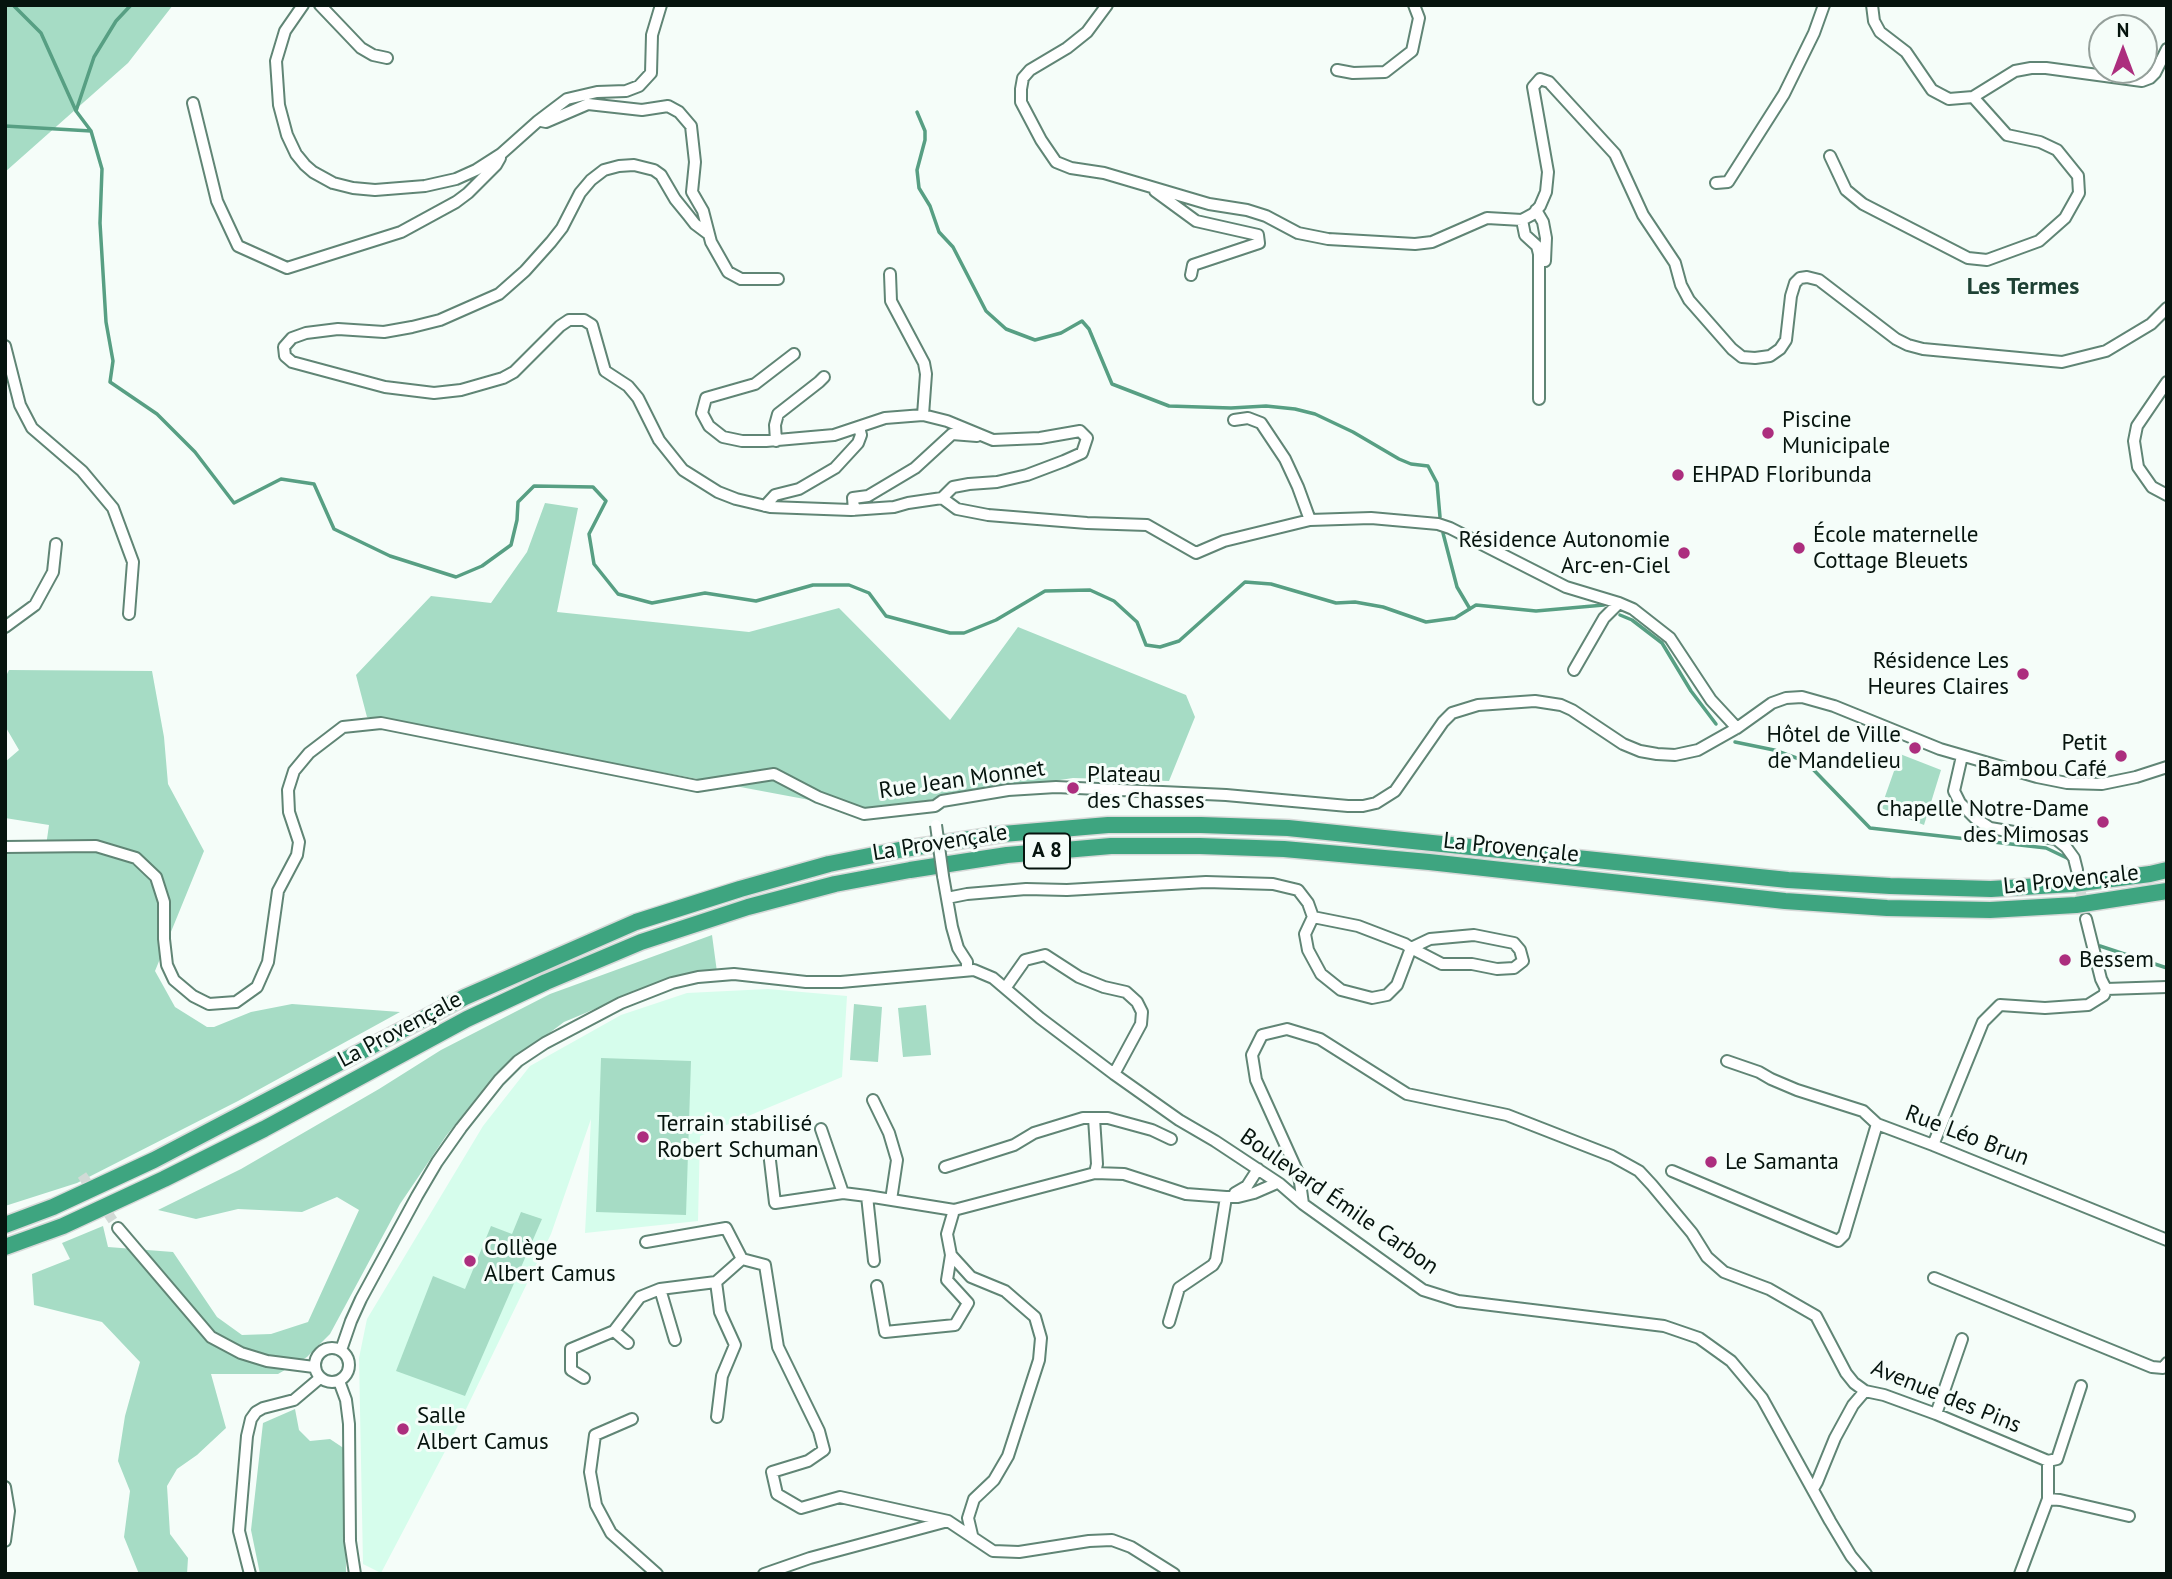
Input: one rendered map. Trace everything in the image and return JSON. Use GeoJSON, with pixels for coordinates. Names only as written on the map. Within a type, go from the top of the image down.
{"type":"FeatureCollection","features":[{"type":"Feature","properties":{"kind":"highway","name":"La Provençale"},"geometry":{"type":"LineString","coordinates":[[5,1225],[53,1207],[154,1160],[465,997],[636,922],[740,888],[829,864],[904,849],[1003,834],[1082,828],[1201,825],[1288,828],[1788,880],[1890,887],[2004,888],[2073,884],[2167,870]]}},
{"type":"Feature","properties":{"kind":"highway","name":"La Provençale"},"geometry":{"type":"LineString","coordinates":[[5,1247],[63,1226],[177,1173],[467,1019],[545,982],[641,942],[748,907],[835,884],[910,870],[1007,855],[1111,846],[1200,846],[1284,849],[1429,862],[1785,901],[1887,908],[1990,910],[2076,905],[2167,891]]}},
{"type":"Feature","properties":{"kind":"street"},"geometry":{"type":"LineString","coordinates":[[303,5],[285,31],[279,47],[276,75],[279,105],[287,135],[296,154],[313,172],[333,183],[353,188],[397,190],[456,179],[477,170],[501,155],[567,99],[597,92],[626,91],[639,86],[651,73],[652,35],[661,5]]}},
{"type":"Feature","properties":{"kind":"street"},"geometry":{"type":"LineString","coordinates":[[320,5],[361,48],[373,55],[387,58]]}},
{"type":"Feature","properties":{"kind":"street"},"geometry":{"type":"LineString","coordinates":[[1107,5],[1087,32],[1067,48],[1030,70],[1023,78],[1021,103],[1056,162],[1209,204],[1257,213],[1297,233],[1328,239],[1415,244],[1432,242],[1487,218],[1522,220],[1536,210],[1546,192],[1548,172],[1533,87],[1540,79],[1549,82],[1615,155],[1643,215],[1675,263],[1681,285],[1689,300],[1742,357],[1770,356],[1780,349],[1786,340],[1795,283],[1800,278],[1807,277],[1819,280],[1896,339],[1908,345],[1923,349],[2062,362],[2106,351],[2151,324],[2167,308]]}},
{"type":"Feature","properties":{"kind":"street"},"geometry":{"type":"LineString","coordinates":[[1337,70],[1353,73],[1385,72],[1412,51],[1419,18],[1414,5]]}},
{"type":"Feature","properties":{"kind":"street"},"geometry":{"type":"LineString","coordinates":[[1716,183],[1728,182],[1783,94],[1814,33],[1824,5]]}},
{"type":"Feature","properties":{"kind":"street"},"geometry":{"type":"LineString","coordinates":[[1872,5],[1874,21],[1880,32],[1906,52],[1932,90],[1949,99],[1973,97],[2015,71],[2031,68],[2142,81],[2155,73],[2167,48]]}},
{"type":"Feature","properties":{"kind":"street"},"geometry":{"type":"LineString","coordinates":[[1830,156],[1846,190],[1863,204],[1968,258],[1987,260],[2039,241],[2065,218],[2079,193],[2078,176],[2057,150],[2040,142],[2007,135],[1973,97]]}},
{"type":"Feature","properties":{"kind":"street"},"geometry":{"type":"LineString","coordinates":[[193,103],[217,201],[238,246],[287,268],[401,232],[468,193],[496,165],[501,155]]}},
{"type":"Feature","properties":{"kind":"street"},"geometry":{"type":"LineString","coordinates":[[538,121],[545,122],[588,104],[642,110],[668,106],[679,112],[691,126],[695,162],[692,192],[703,211],[707,233],[728,272],[741,279],[778,279]]}},
{"type":"Feature","properties":{"kind":"street"},"geometry":{"type":"LineString","coordinates":[[707,233],[695,224],[670,192],[661,175],[654,170],[634,164],[604,170],[580,193],[562,228],[551,242],[525,271],[499,294],[440,320],[412,327],[384,332],[338,330],[306,333],[292,338],[284,346],[285,356],[292,362],[385,387],[435,393],[461,390],[503,378],[514,372],[560,326],[569,320],[584,320],[592,325],[605,371],[628,386],[638,398],[659,440],[683,470],[718,492],[765,506],[853,510],[886,508],[942,498],[953,488],[1027,475],[1064,461],[1082,453],[1087,438],[1080,431],[1040,438],[993,440],[947,421],[923,415],[885,418],[834,435],[776,441],[742,441],[723,437],[709,426],[702,413],[706,398],[755,384],[794,354]]}},
{"type":"Feature","properties":{"kind":"street"},"geometry":{"type":"LineString","coordinates":[[1147,185],[1196,221],[1258,235],[1259,243],[1193,265],[1191,275]]}},
{"type":"Feature","properties":{"kind":"street"},"geometry":{"type":"LineString","coordinates":[[1536,210],[1543,222],[1546,238],[1545,362]]}},
{"type":"Feature","properties":{"kind":"street"},"geometry":{"type":"LineString","coordinates":[[1522,220],[1525,235],[1537,246],[1539,254],[1538,399]]}},
{"type":"Feature","properties":{"kind":"street"},"geometry":{"type":"LineString","coordinates":[[890,274],[891,301],[924,363],[926,374],[923,415]]}},
{"type":"Feature","properties":{"kind":"street"},"geometry":{"type":"LineString","coordinates":[[5,346],[20,405],[32,428],[82,471],[113,508],[133,562],[129,614]]}},
{"type":"Feature","properties":{"kind":"street"},"geometry":{"type":"LineString","coordinates":[[776,441],[775,425],[778,414],[824,377]]}},
{"type":"Feature","properties":{"kind":"street"},"geometry":{"type":"LineString","coordinates":[[2167,382],[2137,426],[2134,441],[2138,467],[2152,487],[2167,495]]}},
{"type":"Feature","properties":{"kind":"street"},"geometry":{"type":"LineString","coordinates":[[1234,420],[1248,418],[1261,423],[1285,459],[1310,520]]}},
{"type":"Feature","properties":{"kind":"street"},"geometry":{"type":"LineString","coordinates":[[765,506],[775,495],[799,489],[835,468],[858,443],[859,427]]}},
{"type":"Feature","properties":{"kind":"street"},"geometry":{"type":"LineString","coordinates":[[853,510],[853,498],[868,496],[915,468],[952,434],[984,436]]}},
{"type":"Feature","properties":{"kind":"street"},"geometry":{"type":"LineString","coordinates":[[942,498],[957,509],[988,515],[1147,525],[1195,553],[1224,541],[1310,520],[1371,518],[1438,524],[1566,587],[1633,609],[1670,638],[1711,700],[1737,728]]}},
{"type":"Feature","properties":{"kind":"street"},"geometry":{"type":"LineString","coordinates":[[5,626],[35,606],[53,572],[55,544]]}},
{"type":"Feature","properties":{"kind":"street"},"geometry":{"type":"LineString","coordinates":[[1574,670],[1604,618],[1619,603]]}},
{"type":"Feature","properties":{"kind":"street","name":"Rue Jean Monnet"},"geometry":{"type":"LineString","coordinates":[[5,847],[96,846],[136,858],[156,877],[164,902],[165,952],[174,980],[193,996],[209,1004],[236,1002],[257,987],[268,962],[278,891],[297,855],[299,842],[289,812],[288,790],[294,771],[309,754],[343,727],[381,723],[697,786],[774,774],[818,797],[864,814],[935,806],[942,802],[1008,790],[1065,788],[1226,795],[1348,807],[1363,806],[1376,803],[1395,791],[1452,713],[1478,705],[1535,701],[1561,705],[1623,744],[1657,754],[1675,755],[1698,750],[1737,728],[1772,703],[1786,698],[1802,697],[1834,706],[1962,756],[2045,779],[2087,785],[2117,782],[2167,767]]}},
{"type":"Feature","properties":{"kind":"street"},"geometry":{"type":"LineString","coordinates":[[1962,756],[1954,791],[1960,803],[1975,818],[1990,828],[2005,832],[2056,839],[2074,858],[2077,870]]}},
{"type":"Feature","properties":{"kind":"street"},"geometry":{"type":"LineString","coordinates":[[341,1350],[361,1299],[417,1196],[461,1128],[499,1080],[518,1061],[545,1043],[621,1003],[672,983],[698,978],[734,974],[806,982],[841,982],[967,970],[967,962],[954,937],[943,876],[935,806]]}},
{"type":"Feature","properties":{"kind":"street"},"geometry":{"type":"LineString","coordinates":[[947,898],[1026,888],[1067,890],[1206,882],[1273,884],[1298,890],[1308,903],[1313,917],[1306,934],[1308,950],[1321,974],[1341,990],[1372,998],[1387,995],[1397,985],[1412,948],[1430,939],[1474,935],[1514,943],[1520,950],[1522,961],[1514,968],[1497,969],[1472,964],[1442,964],[1412,948],[1405,944],[1358,926],[1313,917]]}},
{"type":"Feature","properties":{"kind":"street"},"geometry":{"type":"LineString","coordinates":[[1933,1145],[1983,1022],[2000,1005],[2045,1008],[2088,1005],[2104,995],[2106,989],[2086,919]]}},
{"type":"Feature","properties":{"kind":"street"},"geometry":{"type":"LineString","coordinates":[[1006,987],[1024,960],[1045,955],[1079,977],[1126,992],[1137,1002],[1142,1012],[1141,1024],[1114,1074]]}},
{"type":"Feature","properties":{"kind":"street","name":"Boulevard Émile Carbon"},"geometry":{"type":"LineString","coordinates":[[967,970],[984,973],[1006,987],[1040,1018],[1114,1074],[1179,1120],[1277,1182],[1303,1204],[1423,1290],[1458,1301],[1664,1325],[1699,1338],[1731,1361],[1762,1398],[1851,1556],[1866,1574]]}},
{"type":"Feature","properties":{"kind":"street"},"geometry":{"type":"LineString","coordinates":[[2106,989],[2167,987]]}},
{"type":"Feature","properties":{"kind":"street","name":"Avenue des Pins"},"geometry":{"type":"LineString","coordinates":[[1303,1204],[1299,1175],[1256,1080],[1252,1055],[1262,1035],[1287,1029],[1320,1039],[1407,1094],[1507,1115],[1612,1156],[1639,1171],[1692,1233],[1707,1257],[1724,1272],[1769,1289],[1816,1315],[1846,1373],[1865,1391],[1936,1414],[2049,1461]]}},
{"type":"Feature","properties":{"kind":"street"},"geometry":{"type":"LineString","coordinates":[[1727,1061],[1797,1090],[1863,1111],[1877,1124]]}},
{"type":"Feature","properties":{"kind":"street"},"geometry":{"type":"LineString","coordinates":[[873,1100],[889,1133],[897,1160],[891,1200]]}},
{"type":"Feature","properties":{"kind":"street"},"geometry":{"type":"LineString","coordinates":[[945,1167],[1014,1145],[1034,1133],[1083,1118],[1108,1118],[1152,1130],[1171,1139]]}},
{"type":"Feature","properties":{"kind":"street"},"geometry":{"type":"LineString","coordinates":[[1094,1118],[1097,1164],[1095,1173]]}},
{"type":"Feature","properties":{"kind":"street","name":"Rue Léo Brun"},"geometry":{"type":"LineString","coordinates":[[1672,1171],[1838,1241],[1844,1235],[1877,1124],[2167,1240]]}},
{"type":"Feature","properties":{"kind":"street"},"geometry":{"type":"LineString","coordinates":[[821,1129],[843,1193]]}},
{"type":"Feature","properties":{"kind":"street"},"geometry":{"type":"LineString","coordinates":[[769,1152],[775,1203],[843,1193],[954,1210],[1095,1173],[1124,1174],[1186,1194],[1226,1197],[1254,1193],[1277,1182]]}},
{"type":"Feature","properties":{"kind":"street"},"geometry":{"type":"LineString","coordinates":[[1226,1197],[1247,1186],[1258,1169]]}},
{"type":"Feature","properties":{"kind":"street"},"geometry":{"type":"LineString","coordinates":[[867,1196],[874,1261]]}},
{"type":"Feature","properties":{"kind":"street"},"geometry":{"type":"LineString","coordinates":[[1169,1322],[1179,1287],[1213,1265],[1216,1260],[1226,1197]]}},
{"type":"Feature","properties":{"kind":"street"},"geometry":{"type":"LineString","coordinates":[[877,1286],[885,1332],[955,1325],[968,1303],[947,1280],[951,1255],[947,1234],[954,1210]]}},
{"type":"Feature","properties":{"kind":"street"},"geometry":{"type":"LineString","coordinates":[[118,1228],[211,1337],[241,1353],[267,1362],[314,1367]]}},
{"type":"Feature","properties":{"kind":"street"},"geometry":{"type":"LineString","coordinates":[[646,1242],[726,1228],[742,1259],[765,1265],[779,1347],[819,1431],[824,1450],[808,1461],[772,1472],[777,1494],[801,1508],[840,1497],[948,1521],[993,1550],[1020,1552],[1112,1540],[1131,1547],[1174,1574]]}},
{"type":"Feature","properties":{"kind":"street"},"geometry":{"type":"LineString","coordinates":[[951,1255],[971,1277],[1005,1291],[1035,1317],[1041,1338],[1039,1360],[1008,1457],[994,1480],[974,1499],[968,1518],[972,1535]]}},
{"type":"Feature","properties":{"kind":"street"},"geometry":{"type":"LineString","coordinates":[[584,1378],[571,1370],[571,1349],[614,1331],[640,1297],[660,1289],[716,1282],[742,1259]]}},
{"type":"Feature","properties":{"kind":"street"},"geometry":{"type":"LineString","coordinates":[[1934,1278],[2152,1367],[2163,1368],[2167,1363]]}},
{"type":"Feature","properties":{"kind":"street"},"geometry":{"type":"LineString","coordinates":[[716,1282],[720,1312],[735,1345],[722,1376],[717,1417]]}},
{"type":"Feature","properties":{"kind":"street"},"geometry":{"type":"LineString","coordinates":[[660,1289],[675,1340]]}},
{"type":"Feature","properties":{"kind":"street"},"geometry":{"type":"LineString","coordinates":[[614,1331],[628,1343]]}},
{"type":"Feature","properties":{"kind":"street"},"geometry":{"type":"LineString","coordinates":[[1936,1414],[1962,1339]]}},
{"type":"Feature","properties":{"kind":"street"},"geometry":{"type":"LineString","coordinates":[[322,1350],[341,1350],[349,1363],[347,1374],[339,1381],[330,1382],[320,1378],[314,1367],[318,1355],[322,1350]]}},
{"type":"Feature","properties":{"kind":"street"},"geometry":{"type":"LineString","coordinates":[[250,1574],[239,1531],[247,1436],[251,1419],[263,1408],[294,1400],[320,1378]]}},
{"type":"Feature","properties":{"kind":"street"},"geometry":{"type":"LineString","coordinates":[[339,1381],[349,1424],[350,1541],[355,1574]]}},
{"type":"Feature","properties":{"kind":"street"},"geometry":{"type":"LineString","coordinates":[[2020,1574],[2049,1499],[2049,1461],[2057,1458],[2081,1387]]}},
{"type":"Feature","properties":{"kind":"street"},"geometry":{"type":"LineString","coordinates":[[1812,1489],[1835,1438],[1853,1405],[1865,1391]]}},
{"type":"Feature","properties":{"kind":"street"},"geometry":{"type":"LineString","coordinates":[[632,1419],[595,1435],[590,1472],[596,1505],[611,1534],[657,1574]]}},
{"type":"Feature","properties":{"kind":"street"},"geometry":{"type":"LineString","coordinates":[[5,1487],[9,1511],[5,1541]]}},
{"type":"Feature","properties":{"kind":"street"},"geometry":{"type":"LineString","coordinates":[[2049,1499],[2129,1516]]}},
{"type":"Feature","properties":{"kind":"street"},"geometry":{"type":"LineString","coordinates":[[764,1574],[810,1558],[948,1521]]}},
{"type":"Feature","properties":{"kind":"shaded area"},"geometry":{"type":"Polygon","coordinates":[[[5,5],[173,5],[128,63],[5,172],[5,5]]]}},
{"type":"Feature","properties":{"kind":"shaded area"},"geometry":{"type":"Polygon","coordinates":[[[545,503],[578,508],[557,612],[749,632],[839,608],[950,720],[1018,627],[1186,695],[1195,717],[1169,781],[1073,778],[863,810],[367,717],[356,675],[431,596],[491,603],[527,552],[545,503]]]}},
{"type":"Feature","properties":{"kind":"shaded area"},"geometry":{"type":"Polygon","coordinates":[[[9,670],[152,671],[164,737],[168,784],[204,851],[155,971],[175,1007],[207,1027],[214,1027],[251,1012],[292,1004],[400,1012],[238,1101],[77,1183],[5,1206],[5,851],[45,853],[49,825],[5,818],[5,762],[19,750],[5,726],[5,678],[9,670]]]}},
{"type":"Feature","properties":{"kind":"shaded area"},"geometry":{"type":"Polygon","coordinates":[[[1900,754],[1941,770],[1924,825],[1881,808],[1900,754]]]}},
{"type":"Feature","properties":{"kind":"shaded area"},"geometry":{"type":"Polygon","coordinates":[[[712,935],[717,972],[652,985],[564,1022],[496,1073],[446,1136],[400,1204],[330,1334],[307,1357],[278,1374],[211,1374],[226,1428],[177,1469],[167,1486],[170,1534],[188,1558],[187,1574],[139,1574],[124,1537],[130,1491],[118,1461],[125,1416],[140,1362],[102,1322],[34,1305],[32,1274],[70,1259],[62,1243],[103,1226],[108,1247],[173,1252],[217,1317],[242,1335],[271,1334],[308,1322],[359,1210],[337,1197],[302,1212],[238,1209],[196,1219],[158,1210],[241,1169],[441,1050],[550,994],[712,935]]]}},
{"type":"Feature","properties":{"kind":"shaded area","name":"Collège Albert Camus"},"geometry":{"type":"Polygon","coordinates":[[[768,989],[847,996],[842,1077],[700,1136],[698,1221],[585,1233],[591,1119],[551,1234],[452,1438],[381,1573],[363,1564],[359,1358],[367,1319],[483,1126],[530,1066],[621,1015],[687,993],[768,989]]]}},
{"type":"Feature","properties":{"kind":"shaded area"},"geometry":{"type":"Polygon","coordinates":[[[854,1004],[882,1007],[878,1062],[850,1060],[854,1004]]]}},
{"type":"Feature","properties":{"kind":"shaded area"},"geometry":{"type":"Polygon","coordinates":[[[926,1005],[931,1055],[903,1057],[898,1008],[926,1005]]]}},
{"type":"Feature","properties":{"kind":"shaded area","name":"Terrain stabilisé Robert Schuman"},"geometry":{"type":"Polygon","coordinates":[[[601,1058],[691,1061],[686,1215],[596,1212],[601,1058]]]}},
{"type":"Feature","properties":{"kind":"shaded area"},"geometry":{"type":"Polygon","coordinates":[[[521,1212],[542,1219],[465,1396],[396,1371],[433,1276],[465,1289],[491,1226],[512,1234],[521,1212]]]}},
{"type":"Feature","properties":{"kind":"shaded area"},"geometry":{"type":"Polygon","coordinates":[[[295,1409],[299,1430],[310,1441],[330,1439],[345,1449],[346,1574],[260,1574],[251,1530],[263,1423],[295,1409]]]}},
{"type":"Feature","properties":{"kind":"waterway"},"geometry":{"type":"LineString","coordinates":[[13,5],[41,33],[76,111],[91,131],[102,169],[100,223],[106,322],[113,361],[110,382],[157,414],[195,452],[234,503],[281,479],[314,484],[334,529],[390,556],[456,577],[482,566],[511,545],[518,502],[534,486],[593,487],[606,501],[589,534],[594,564],[618,594],[652,603],[705,593],[756,601],[813,585],[849,585],[869,593],[886,616],[950,633],[964,633],[996,620],[1045,591],[1090,590],[1114,601],[1137,622],[1146,645],[1160,647],[1179,641],[1245,582],[1271,584],[1336,603],[1355,602],[1383,607],[1426,622],[1455,618],[1476,605],[1536,611],[1604,605]]}},
{"type":"Feature","properties":{"kind":"waterway"},"geometry":{"type":"LineString","coordinates":[[76,111],[94,57],[116,21],[131,5]]}},
{"type":"Feature","properties":{"kind":"waterway"},"geometry":{"type":"LineString","coordinates":[[917,112],[925,131],[917,170],[919,188],[930,206],[939,232],[953,247],[986,311],[1006,329],[1035,340],[1061,333],[1082,321],[1089,329],[1112,384],[1169,406],[1266,406],[1315,414],[1399,459],[1428,466],[1437,483],[1440,517]]}},
{"type":"Feature","properties":{"kind":"waterway"},"geometry":{"type":"LineString","coordinates":[[5,126],[91,131]]}},
{"type":"Feature","properties":{"kind":"waterway"},"geometry":{"type":"LineString","coordinates":[[1443,533],[1457,587],[1470,609]]}},
{"type":"Feature","properties":{"kind":"waterway"},"geometry":{"type":"LineString","coordinates":[[1620,615],[1632,620],[1662,643],[1691,691],[1716,724]]}},
{"type":"Feature","properties":{"kind":"waterway"},"geometry":{"type":"LineString","coordinates":[[1735,742],[1774,750],[1805,761],[1870,828],[2046,848],[2069,859]]}},
{"type":"Feature","properties":{"kind":"waterway"},"geometry":{"type":"LineString","coordinates":[[2100,946],[2167,968]]}},
{"type":"Feature","properties":{"kind":"tunnel"},"geometry":{"type":"LineString","coordinates":[[2078,877],[2086,919]]}},
{"type":"Feature","properties":{"kind":"tunnel"},"geometry":{"type":"LineString","coordinates":[[82,1175],[118,1228]]}},
{"type":"Feature","properties":{"kind":"place","name":"Piscine Municipale"},"geometry":{"type":"Point","coordinates":[1768,433]}},
{"type":"Feature","properties":{"kind":"place","name":"EHPAD Floribunda"},"geometry":{"type":"Point","coordinates":[1678,475]}},
{"type":"Feature","properties":{"kind":"place","name":"École maternelle Cottage Bleuets"},"geometry":{"type":"Point","coordinates":[1799,548]}},
{"type":"Feature","properties":{"kind":"place","name":"Résidence Autonomie Arc-en-Ciel"},"geometry":{"type":"Point","coordinates":[1684,553]}},
{"type":"Feature","properties":{"kind":"place","name":"Résidence Les Heures Claires"},"geometry":{"type":"Point","coordinates":[2023,674]}},
{"type":"Feature","properties":{"kind":"place","name":"Hôtel de Ville de Mandelieu"},"geometry":{"type":"Point","coordinates":[1915,748]}},
{"type":"Feature","properties":{"kind":"place","name":"Petit Bambou Café"},"geometry":{"type":"Point","coordinates":[2121,756]}},
{"type":"Feature","properties":{"kind":"place","name":"Plateau des Chasses"},"geometry":{"type":"Point","coordinates":[1073,788]}},
{"type":"Feature","properties":{"kind":"place","name":"Chapelle Notre-Dame des Mimosas"},"geometry":{"type":"Point","coordinates":[2103,822]}},
{"type":"Feature","properties":{"kind":"place","name":"Bessem"},"geometry":{"type":"Point","coordinates":[2065,960]}},
{"type":"Feature","properties":{"kind":"place","name":"Terrain stabilisé Robert Schuman"},"geometry":{"type":"Point","coordinates":[643,1137]}},
{"type":"Feature","properties":{"kind":"place","name":"Le Samanta"},"geometry":{"type":"Point","coordinates":[1711,1162]}},
{"type":"Feature","properties":{"kind":"place","name":"Collège Albert Camus"},"geometry":{"type":"Point","coordinates":[470,1261]}},
{"type":"Feature","properties":{"kind":"place","name":"Salle Albert Camus"},"geometry":{"type":"Point","coordinates":[403,1429]}},
{"type":"Feature","properties":{"kind":"district","name":"Les Termes"},"geometry":{"type":"Point","coordinates":[2023,287]}}]}
